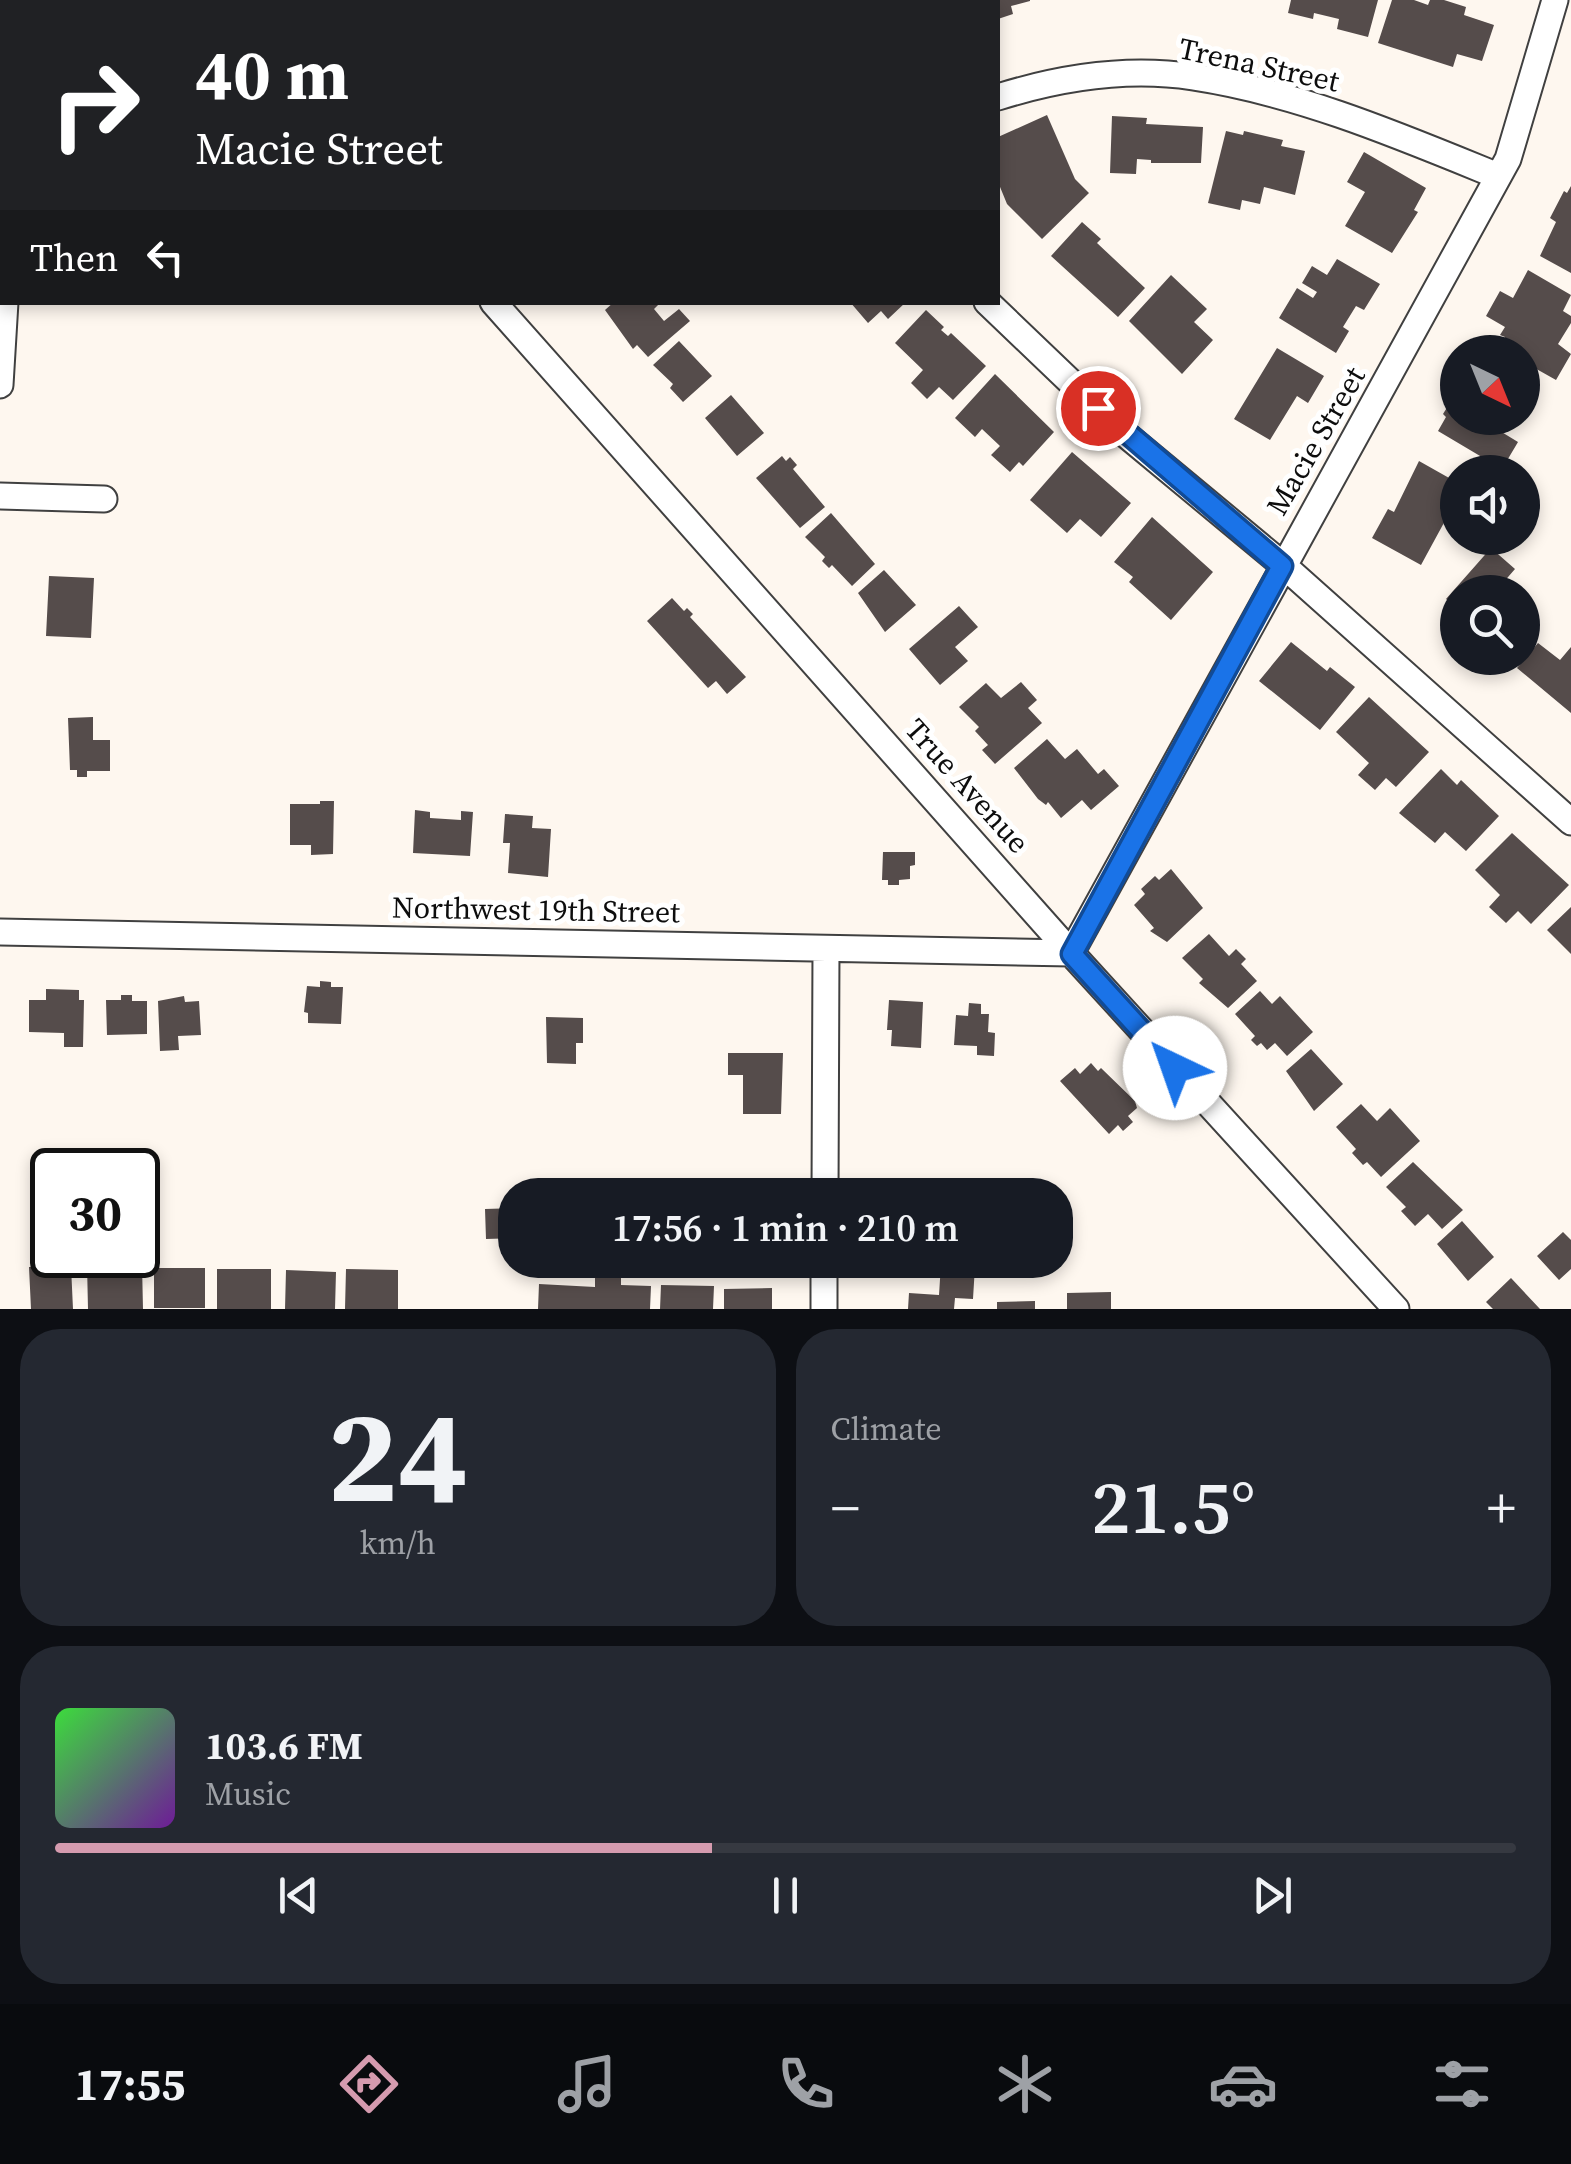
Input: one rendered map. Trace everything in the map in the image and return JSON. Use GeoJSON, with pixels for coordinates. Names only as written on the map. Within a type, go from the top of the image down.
{"type":"FeatureCollection","features":[{"type":"Feature","properties":{"kind":"street","name":"Macie Street"},"geometry":{"type":"LineString","coordinates":[[1072,954],[1508,159],[1555,0]]}},
{"type":"Feature","properties":{"kind":"street","name":"Trena Street"},"geometry":{"type":"LineString","coordinates":[[1000,97],[1044,83],[1118,75],[1191,77],[1268,94],[1373,125],[1498,176]]}},
{"type":"Feature","properties":{"kind":"street"},"geometry":{"type":"LineString","coordinates":[[0,385],[5,305]]}},
{"type":"Feature","properties":{"kind":"street","name":"True Avenue"},"geometry":{"type":"LineString","coordinates":[[496,305],[1072,954],[1396,1309]]}},
{"type":"Feature","properties":{"kind":"street"},"geometry":{"type":"LineString","coordinates":[[990,305],[1126,434],[1282,566],[1571,822]]}},
{"type":"Feature","properties":{"kind":"street"},"geometry":{"type":"LineString","coordinates":[[0,496],[104,499]]}},
{"type":"Feature","properties":{"kind":"street","name":"Northwest 19th Street"},"geometry":{"type":"LineString","coordinates":[[0,932],[1072,954]]}},
{"type":"Feature","properties":{"kind":"street"},"geometry":{"type":"LineString","coordinates":[[825,1178],[826,948]]}},
{"type":"Feature","properties":{"kind":"street"},"geometry":{"type":"LineString","coordinates":[[824,1278],[824,1309]]}},
{"type":"Feature","properties":{"kind":"building"},"geometry":{"type":"Polygon","coordinates":[[[1000,0],[1030,0],[1011,6],[1013,14],[1000,18],[1000,0]]]}},
{"type":"Feature","properties":{"kind":"building"},"geometry":{"type":"Polygon","coordinates":[[[1291,0],[1378,0],[1368,37],[1337,29],[1339,19],[1314,13],[1313,19],[1288,13],[1291,0]]]}},
{"type":"Feature","properties":{"kind":"building"},"geometry":{"type":"Polygon","coordinates":[[[1392,0],[1414,0],[1428,5],[1430,0],[1444,0],[1466,7],[1464,15],[1494,25],[1482,61],[1457,54],[1453,67],[1378,43],[1392,0]]]}},
{"type":"Feature","properties":{"kind":"building"},"geometry":{"type":"Polygon","coordinates":[[[1047,115],[1075,179],[1089,193],[1042,239],[1007,204],[1000,187],[1000,136],[1047,115]]]}},
{"type":"Feature","properties":{"kind":"building"},"geometry":{"type":"Polygon","coordinates":[[[1112,116],[1147,118],[1146,124],[1203,127],[1201,163],[1151,163],[1137,159],[1136,174],[1110,173],[1112,116]]]}},
{"type":"Feature","properties":{"kind":"building"},"geometry":{"type":"Polygon","coordinates":[[[1226,131],[1283,140],[1281,146],[1305,151],[1295,195],[1264,187],[1260,204],[1242,200],[1240,210],[1208,203],[1226,131]]]}},
{"type":"Feature","properties":{"kind":"building"},"geometry":{"type":"Polygon","coordinates":[[[1364,152],[1426,188],[1414,210],[1418,212],[1392,253],[1345,226],[1365,192],[1347,182],[1364,152]]]}},
{"type":"Feature","properties":{"kind":"building"},"geometry":{"type":"Polygon","coordinates":[[[1571,186],[1571,273],[1540,256],[1556,222],[1550,218],[1564,191],[1567,193],[1571,186]]]}},
{"type":"Feature","properties":{"kind":"building"},"geometry":{"type":"Polygon","coordinates":[[[1082,222],[1101,239],[1097,243],[1145,288],[1118,317],[1051,256],[1082,222]]]}},
{"type":"Feature","properties":{"kind":"building"},"geometry":{"type":"Polygon","coordinates":[[[1337,259],[1380,284],[1364,310],[1356,306],[1343,327],[1349,331],[1336,353],[1279,318],[1297,288],[1313,298],[1317,292],[1302,283],[1312,266],[1327,275],[1337,259]]]}},
{"type":"Feature","properties":{"kind":"building"},"geometry":{"type":"Polygon","coordinates":[[[1528,270],[1571,295],[1563,311],[1571,316],[1571,323],[1558,344],[1571,354],[1556,380],[1540,371],[1540,335],[1500,335],[1505,327],[1486,316],[1500,291],[1513,298],[1528,270]]]}},
{"type":"Feature","properties":{"kind":"building"},"geometry":{"type":"Polygon","coordinates":[[[1171,275],[1207,309],[1194,322],[1213,340],[1182,374],[1129,321],[1171,275]]]}},
{"type":"Feature","properties":{"kind":"building"},"geometry":{"type":"Polygon","coordinates":[[[611,305],[658,305],[654,309],[664,321],[679,309],[690,321],[648,357],[637,345],[633,349],[605,310],[611,305]]]}},
{"type":"Feature","properties":{"kind":"building"},"geometry":{"type":"Polygon","coordinates":[[[853,305],[903,305],[888,319],[881,311],[868,323],[853,305]]]}},
{"type":"Feature","properties":{"kind":"building"},"geometry":{"type":"Polygon","coordinates":[[[926,310],[944,327],[941,330],[948,336],[951,333],[986,366],[953,400],[939,387],[927,399],[911,383],[923,370],[895,343],[926,310]]]}},
{"type":"Feature","properties":{"kind":"building"},"geometry":{"type":"Polygon","coordinates":[[[679,341],[712,376],[683,402],[670,388],[673,384],[653,365],[679,341]]]}},
{"type":"Feature","properties":{"kind":"building"},"geometry":{"type":"Polygon","coordinates":[[[1277,348],[1324,376],[1308,403],[1297,396],[1270,440],[1234,419],[1277,348]]]}},
{"type":"Feature","properties":{"kind":"building"},"geometry":{"type":"Polygon","coordinates":[[[995,374],[1054,432],[1023,466],[1019,462],[1010,472],[991,455],[1000,446],[982,429],[975,437],[955,418],[995,374]]]}},
{"type":"Feature","properties":{"kind":"building"},"geometry":{"type":"Polygon","coordinates":[[[731,395],[764,433],[737,456],[705,418],[731,395]]]}},
{"type":"Feature","properties":{"kind":"building"},"geometry":{"type":"Polygon","coordinates":[[[1445,435],[1506,435],[1518,442],[1510,455],[1478,455],[1445,435]]]}},
{"type":"Feature","properties":{"kind":"building"},"geometry":{"type":"Polygon","coordinates":[[[1072,452],[1131,503],[1101,537],[1080,519],[1067,533],[1030,500],[1072,452]]]}},
{"type":"Feature","properties":{"kind":"building"},"geometry":{"type":"Polygon","coordinates":[[[782,456],[786,461],[790,457],[797,465],[793,469],[825,507],[800,528],[756,478],[782,456]]]}},
{"type":"Feature","properties":{"kind":"building"},"geometry":{"type":"Polygon","coordinates":[[[1419,461],[1440,473],[1440,530],[1421,565],[1372,538],[1388,509],[1394,512],[1419,461]]]}},
{"type":"Feature","properties":{"kind":"building"},"geometry":{"type":"Polygon","coordinates":[[[831,513],[875,564],[852,586],[832,565],[829,568],[822,561],[825,557],[805,537],[831,513]]]}},
{"type":"Feature","properties":{"kind":"building"},"geometry":{"type":"Polygon","coordinates":[[[1152,517],[1213,572],[1171,620],[1129,582],[1133,577],[1114,562],[1152,517]]]}},
{"type":"Feature","properties":{"kind":"building"},"geometry":{"type":"Polygon","coordinates":[[[1485,555],[1499,555],[1515,569],[1510,575],[1467,575],[1485,555]]]}},
{"type":"Feature","properties":{"kind":"building"},"geometry":{"type":"Polygon","coordinates":[[[884,570],[916,605],[885,632],[858,593],[884,570]]]}},
{"type":"Feature","properties":{"kind":"building"},"geometry":{"type":"Polygon","coordinates":[[[49,576],[94,578],[91,638],[46,636],[49,576]]]}},
{"type":"Feature","properties":{"kind":"building"},"geometry":{"type":"Polygon","coordinates":[[[672,598],[684,611],[687,608],[693,614],[690,617],[746,677],[727,694],[716,681],[708,688],[647,621],[672,598]]]}},
{"type":"Feature","properties":{"kind":"building"},"geometry":{"type":"Polygon","coordinates":[[[959,606],[978,627],[955,647],[968,661],[940,685],[909,649],[959,606]]]}},
{"type":"Feature","properties":{"kind":"building"},"geometry":{"type":"Polygon","coordinates":[[[1291,642],[1327,671],[1330,667],[1355,687],[1320,730],[1259,681],[1291,642]]]}},
{"type":"Feature","properties":{"kind":"building"},"geometry":{"type":"Polygon","coordinates":[[[1540,645],[1560,660],[1571,647],[1571,713],[1525,675],[1540,675],[1540,645]]]}},
{"type":"Feature","properties":{"kind":"building"},"geometry":{"type":"Polygon","coordinates":[[[1021,682],[1037,700],[1028,708],[1042,723],[995,764],[982,750],[988,745],[975,731],[979,727],[959,707],[986,683],[1001,698],[1021,682]]]}},
{"type":"Feature","properties":{"kind":"building"},"geometry":{"type":"Polygon","coordinates":[[[1369,697],[1429,752],[1396,787],[1386,778],[1375,790],[1358,775],[1369,763],[1336,732],[1369,697]]]}},
{"type":"Feature","properties":{"kind":"building"},"geometry":{"type":"Polygon","coordinates":[[[93,717],[93,740],[110,740],[110,771],[87,771],[87,777],[77,777],[77,770],[70,770],[68,718],[93,717]]]}},
{"type":"Feature","properties":{"kind":"building"},"geometry":{"type":"Polygon","coordinates":[[[1047,739],[1065,759],[1077,749],[1098,774],[1104,769],[1119,786],[1091,810],[1082,800],[1061,818],[1048,802],[1046,805],[1038,799],[1014,768],[1047,739]]]}},
{"type":"Feature","properties":{"kind":"building"},"geometry":{"type":"Polygon","coordinates":[[[1441,769],[1457,785],[1461,780],[1499,816],[1466,851],[1445,832],[1435,843],[1399,813],[1441,769]]]}},
{"type":"Feature","properties":{"kind":"building"},"geometry":{"type":"Polygon","coordinates":[[[334,801],[333,854],[311,855],[311,845],[290,845],[290,804],[334,801]]]}},
{"type":"Feature","properties":{"kind":"building"},"geometry":{"type":"Polygon","coordinates":[[[415,810],[430,812],[430,818],[461,820],[461,811],[473,812],[470,856],[413,853],[415,810]]]}},
{"type":"Feature","properties":{"kind":"building"},"geometry":{"type":"Polygon","coordinates":[[[505,814],[533,816],[532,828],[551,829],[548,877],[508,873],[510,843],[503,843],[505,814]]]}},
{"type":"Feature","properties":{"kind":"building"},"geometry":{"type":"Polygon","coordinates":[[[1512,833],[1569,885],[1531,924],[1518,911],[1506,923],[1489,907],[1500,895],[1475,870],[1512,833]]]}},
{"type":"Feature","properties":{"kind":"building"},"geometry":{"type":"Polygon","coordinates":[[[883,852],[915,852],[910,879],[899,880],[899,885],[888,885],[888,880],[882,880],[883,852]]]}},
{"type":"Feature","properties":{"kind":"building"},"geometry":{"type":"Polygon","coordinates":[[[1171,869],[1203,908],[1167,942],[1150,931],[1154,928],[1134,905],[1145,894],[1141,889],[1155,876],[1159,880],[1171,869]]]}},
{"type":"Feature","properties":{"kind":"building"},"geometry":{"type":"Polygon","coordinates":[[[1571,907],[1571,954],[1547,930],[1571,907]]]}},
{"type":"Feature","properties":{"kind":"building"},"geometry":{"type":"Polygon","coordinates":[[[1209,934],[1229,956],[1236,949],[1246,959],[1241,964],[1257,981],[1228,1008],[1199,983],[1203,979],[1182,958],[1209,934]]]}},
{"type":"Feature","properties":{"kind":"building"},"geometry":{"type":"Polygon","coordinates":[[[320,981],[331,982],[331,987],[343,987],[341,1024],[308,1023],[308,1013],[304,1012],[307,986],[320,987],[320,981]]]}},
{"type":"Feature","properties":{"kind":"building"},"geometry":{"type":"Polygon","coordinates":[[[46,989],[79,990],[79,1000],[84,1000],[83,1047],[64,1047],[64,1033],[29,1032],[29,1000],[46,1000],[46,989]]]}},
{"type":"Feature","properties":{"kind":"building"},"geometry":{"type":"Polygon","coordinates":[[[1260,991],[1272,1004],[1280,996],[1313,1032],[1287,1056],[1275,1043],[1267,1050],[1261,1043],[1257,1046],[1251,1040],[1255,1036],[1235,1014],[1260,991]]]}},
{"type":"Feature","properties":{"kind":"building"},"geometry":{"type":"Polygon","coordinates":[[[121,995],[132,995],[132,1001],[147,1001],[147,1034],[107,1035],[106,1000],[121,1000],[121,995]]]}},
{"type":"Feature","properties":{"kind":"building"},"geometry":{"type":"Polygon","coordinates":[[[184,996],[185,1002],[199,1001],[201,1035],[178,1036],[179,1050],[160,1051],[158,1001],[184,996]]]}},
{"type":"Feature","properties":{"kind":"building"},"geometry":{"type":"Polygon","coordinates":[[[889,1000],[923,1002],[921,1048],[891,1046],[892,1030],[887,1030],[889,1000]]]}},
{"type":"Feature","properties":{"kind":"building"},"geometry":{"type":"Polygon","coordinates":[[[969,1003],[981,1004],[981,1014],[989,1014],[988,1032],[995,1033],[994,1056],[977,1055],[977,1046],[954,1045],[956,1015],[968,1016],[969,1003]]]}},
{"type":"Feature","properties":{"kind":"building"},"geometry":{"type":"Polygon","coordinates":[[[546,1017],[583,1018],[583,1043],[576,1043],[576,1064],[547,1063],[546,1017]]]}},
{"type":"Feature","properties":{"kind":"building"},"geometry":{"type":"Polygon","coordinates":[[[1311,1049],[1343,1084],[1314,1111],[1286,1071],[1311,1049]]]}},
{"type":"Feature","properties":{"kind":"building"},"geometry":{"type":"Polygon","coordinates":[[[728,1053],[783,1053],[781,1114],[743,1114],[743,1075],[728,1075],[728,1053]]]}},
{"type":"Feature","properties":{"kind":"building"},"geometry":{"type":"Polygon","coordinates":[[[1091,1063],[1135,1101],[1137,1108],[1128,1116],[1133,1122],[1123,1131],[1118,1125],[1109,1134],[1060,1081],[1075,1068],[1080,1074],[1091,1063]]]}},
{"type":"Feature","properties":{"kind":"building"},"geometry":{"type":"Polygon","coordinates":[[[1361,1104],[1377,1121],[1390,1108],[1420,1141],[1381,1177],[1352,1153],[1356,1149],[1336,1127],[1361,1104]]]}},
{"type":"Feature","properties":{"kind":"building"},"geometry":{"type":"Polygon","coordinates":[[[1413,1162],[1463,1210],[1442,1229],[1428,1214],[1415,1226],[1401,1211],[1406,1207],[1386,1187],[1413,1162]]]}},
{"type":"Feature","properties":{"kind":"building"},"geometry":{"type":"Polygon","coordinates":[[[485,1209],[498,1209],[498,1239],[486,1239],[485,1209]]]}},
{"type":"Feature","properties":{"kind":"building"},"geometry":{"type":"Polygon","coordinates":[[[1462,1221],[1494,1257],[1468,1281],[1437,1244],[1462,1221]]]}},
{"type":"Feature","properties":{"kind":"building"},"geometry":{"type":"Polygon","coordinates":[[[1563,1232],[1571,1240],[1571,1269],[1559,1280],[1537,1256],[1563,1232]]]}},
{"type":"Feature","properties":{"kind":"building"},"geometry":{"type":"Polygon","coordinates":[[[29,1267],[30,1278],[72,1278],[73,1309],[31,1309],[29,1267]]]}},
{"type":"Feature","properties":{"kind":"building"},"geometry":{"type":"Polygon","coordinates":[[[160,1268],[205,1268],[205,1308],[154,1308],[154,1278],[160,1278],[160,1268]]]}},
{"type":"Feature","properties":{"kind":"building"},"geometry":{"type":"Polygon","coordinates":[[[217,1269],[271,1269],[271,1309],[217,1309],[217,1269]]]}},
{"type":"Feature","properties":{"kind":"building"},"geometry":{"type":"Polygon","coordinates":[[[346,1269],[398,1270],[398,1309],[345,1309],[346,1269]]]}},
{"type":"Feature","properties":{"kind":"building"},"geometry":{"type":"Polygon","coordinates":[[[286,1270],[336,1272],[335,1309],[285,1309],[286,1270]]]}},
{"type":"Feature","properties":{"kind":"building"},"geometry":{"type":"Polygon","coordinates":[[[87,1278],[142,1278],[143,1309],[88,1309],[87,1278]]]}},
{"type":"Feature","properties":{"kind":"building"},"geometry":{"type":"Polygon","coordinates":[[[595,1278],[621,1278],[621,1285],[651,1286],[650,1309],[538,1309],[539,1284],[595,1287],[595,1278]]]}},
{"type":"Feature","properties":{"kind":"building"},"geometry":{"type":"Polygon","coordinates":[[[940,1278],[974,1278],[973,1299],[955,1298],[954,1309],[908,1309],[909,1293],[939,1295],[940,1278]]]}},
{"type":"Feature","properties":{"kind":"building"},"geometry":{"type":"Polygon","coordinates":[[[1511,1278],[1540,1309],[1493,1309],[1486,1302],[1511,1278]]]}},
{"type":"Feature","properties":{"kind":"building"},"geometry":{"type":"Polygon","coordinates":[[[661,1285],[714,1286],[713,1309],[660,1309],[661,1285]]]}},
{"type":"Feature","properties":{"kind":"building"},"geometry":{"type":"Polygon","coordinates":[[[772,1288],[772,1309],[724,1309],[724,1289],[772,1288]]]}},
{"type":"Feature","properties":{"kind":"building"},"geometry":{"type":"Polygon","coordinates":[[[1111,1292],[1111,1309],[1067,1309],[1067,1293],[1111,1292]]]}},
{"type":"Feature","properties":{"kind":"building"},"geometry":{"type":"Polygon","coordinates":[[[1035,1301],[1035,1309],[997,1309],[997,1302],[1035,1301]]]}},
{"type":"Feature","properties":{"kind":"route"},"geometry":{"type":"LineString","coordinates":[[1098,408],[1282,566],[1072,954],[1175,1068]]}}]}
